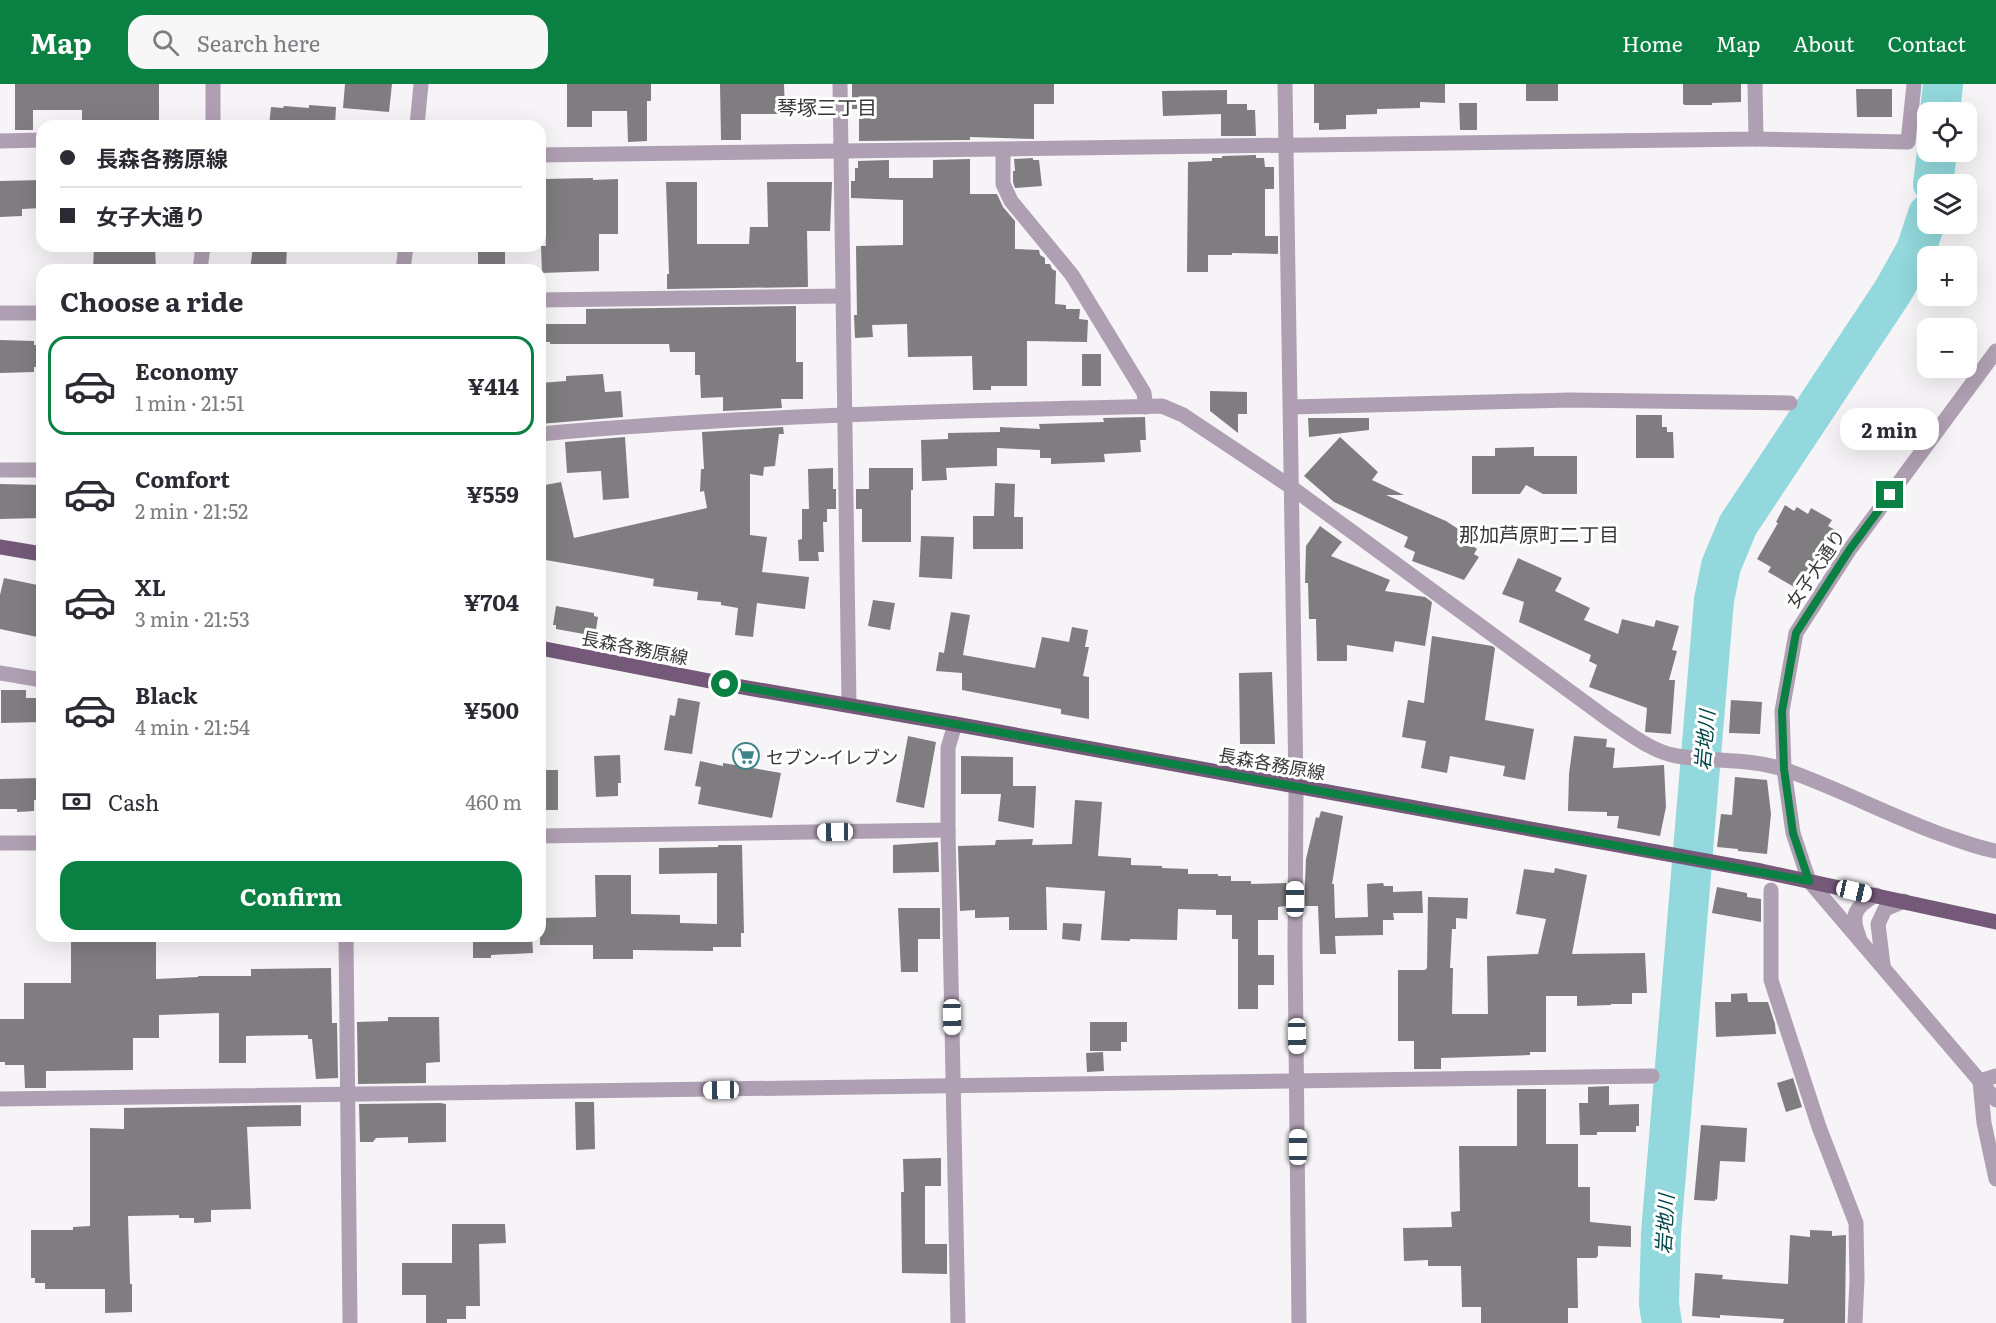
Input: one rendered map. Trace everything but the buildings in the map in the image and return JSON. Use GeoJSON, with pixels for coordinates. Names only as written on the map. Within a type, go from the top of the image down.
{"type":"FeatureCollection","features":[{"type":"Feature","properties":{"kind":"main road"},"geometry":{"type":"LineString","coordinates":[[0,547],[36,553]]}},
{"type":"Feature","properties":{"kind":"main road","name":"長森各務原線"},"geometry":{"type":"LineString","coordinates":[[546,649],[725,684],[1761,871],[1996,922]]}},
{"type":"Feature","properties":{"kind":"street"},"geometry":{"type":"LineString","coordinates":[[213,84],[213,120]]}},
{"type":"Feature","properties":{"kind":"street"},"geometry":{"type":"LineString","coordinates":[[418,120],[421,84]]}},
{"type":"Feature","properties":{"kind":"street"},"geometry":{"type":"LineString","coordinates":[[840,84],[849,705]]}},
{"type":"Feature","properties":{"kind":"street"},"geometry":{"type":"LineString","coordinates":[[1285,84],[1296,787],[1295,946],[1299,1323]]}},
{"type":"Feature","properties":{"kind":"street"},"geometry":{"type":"LineString","coordinates":[[1755,84],[1756,139]]}},
{"type":"Feature","properties":{"kind":"street"},"geometry":{"type":"LineString","coordinates":[[546,155],[1756,139],[1908,142],[1914,84]]}},
{"type":"Feature","properties":{"kind":"street"},"geometry":{"type":"LineString","coordinates":[[0,141],[36,140]]}},
{"type":"Feature","properties":{"kind":"street"},"geometry":{"type":"LineString","coordinates":[[1003,150],[1003,184],[1011,201],[1072,275],[1144,393],[1146,406]]}},
{"type":"Feature","properties":{"kind":"street"},"geometry":{"type":"LineString","coordinates":[[546,300],[843,296]]}},
{"type":"Feature","properties":{"kind":"street"},"geometry":{"type":"LineString","coordinates":[[0,313],[36,313]]}},
{"type":"Feature","properties":{"kind":"street","name":"女子大通り"},"geometry":{"type":"LineString","coordinates":[[1809,881],[1793,833],[1784,769],[1782,711],[1796,633],[1850,549],[1996,351]]}},
{"type":"Feature","properties":{"kind":"street"},"geometry":{"type":"LineString","coordinates":[[1291,407],[1569,400],[1790,403]]}},
{"type":"Feature","properties":{"kind":"street"},"geometry":{"type":"LineString","coordinates":[[546,433],[655,424],[846,414],[1162,406],[1183,415],[1291,487],[1609,720],[1643,742],[1676,756],[1725,759],[1784,769],[1904,821],[1996,851]]}},
{"type":"Feature","properties":{"kind":"street"},"geometry":{"type":"LineString","coordinates":[[0,470],[36,470]]}},
{"type":"Feature","properties":{"kind":"street"},"geometry":{"type":"LineString","coordinates":[[0,673],[36,679]]}},
{"type":"Feature","properties":{"kind":"street"},"geometry":{"type":"LineString","coordinates":[[955,724],[948,748],[948,830],[958,1323]]}},
{"type":"Feature","properties":{"kind":"street"},"geometry":{"type":"LineString","coordinates":[[546,836],[948,830]]}},
{"type":"Feature","properties":{"kind":"street"},"geometry":{"type":"LineString","coordinates":[[0,843],[36,843]]}},
{"type":"Feature","properties":{"kind":"street"},"geometry":{"type":"LineString","coordinates":[[1809,881],[1996,1100]]}},
{"type":"Feature","properties":{"kind":"street"},"geometry":{"type":"LineString","coordinates":[[1771,890],[1771,980],[1819,1127],[1856,1223],[1855,1323]]}},
{"type":"Feature","properties":{"kind":"street"},"geometry":{"type":"LineString","coordinates":[[1860,940],[1853,923],[1856,910],[1862,903],[1876,896]]}},
{"type":"Feature","properties":{"kind":"street"},"geometry":{"type":"LineString","coordinates":[[1884,969],[1878,924],[1885,909],[1904,901]]}},
{"type":"Feature","properties":{"kind":"street"},"geometry":{"type":"LineString","coordinates":[[346,942],[350,1323]]}},
{"type":"Feature","properties":{"kind":"street"},"geometry":{"type":"LineString","coordinates":[[0,1099],[1652,1076]]}},
{"type":"Feature","properties":{"kind":"street"},"geometry":{"type":"LineString","coordinates":[[1980,1082],[1996,1076]]}},
{"type":"Feature","properties":{"kind":"street"},"geometry":{"type":"LineString","coordinates":[[1980,1082],[1984,1123],[1996,1179]]}},
{"type":"Feature","properties":{"kind":"waterway","name":"岩地川"},"geometry":{"type":"LineString","coordinates":[[1941,102],[1943,84]]}},
{"type":"Feature","properties":{"kind":"waterway","name":"岩地川"},"geometry":{"type":"LineString","coordinates":[[1934,174],[1936,162]]}},
{"type":"Feature","properties":{"kind":"waterway","name":"岩地川"},"geometry":{"type":"LineString","coordinates":[[1662,1323],[1659,1304],[1661,1233],[1714,600],[1721,566],[1738,525],[1893,291],[1916,250],[1921,234]]}},
{"type":"Feature","properties":{"kind":"place","name":"セブン-イレブン"},"geometry":{"type":"Point","coordinates":[746,756]}},
{"type":"Feature","properties":{"kind":"district","name":"琴塚三丁目"},"geometry":{"type":"Point","coordinates":[827,106]}},
{"type":"Feature","properties":{"kind":"district","name":"那加芦原町二丁目"},"geometry":{"type":"Point","coordinates":[1539,533]}},
{"type":"Feature","properties":{"kind":"route"},"geometry":{"type":"LineString","coordinates":[[725,684],[1809,881],[1793,833],[1784,769],[1782,711],[1796,633],[1850,549],[1890,495]]}}]}
